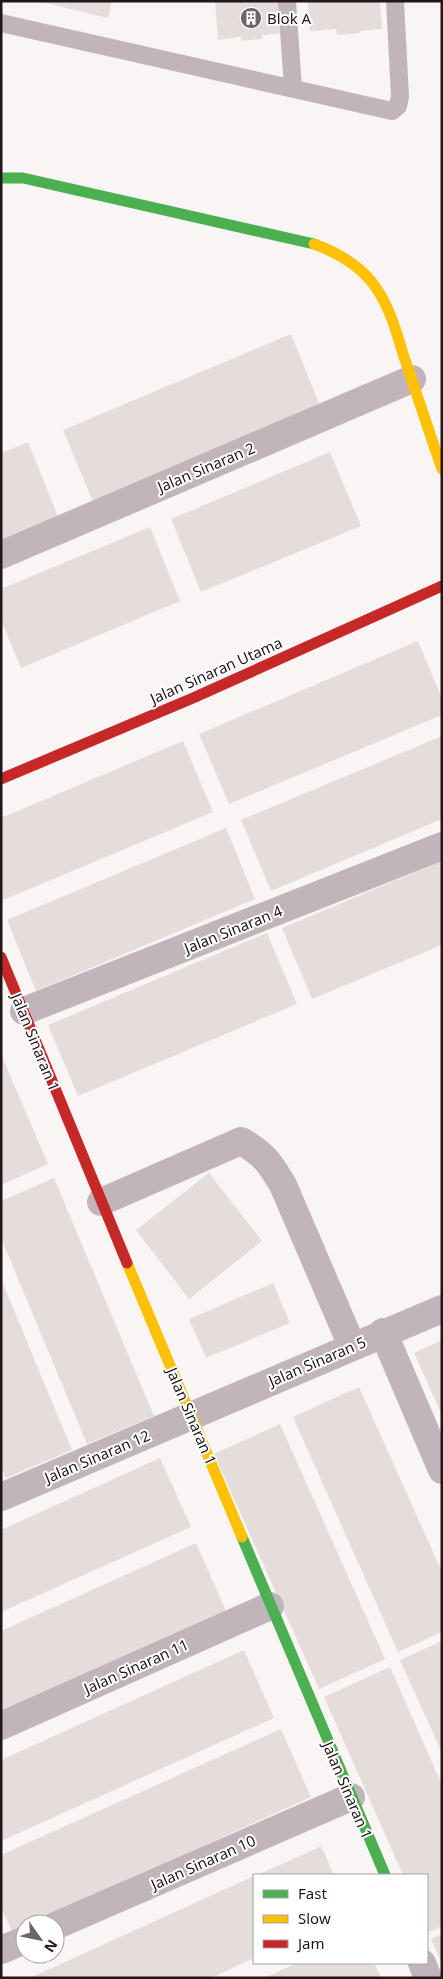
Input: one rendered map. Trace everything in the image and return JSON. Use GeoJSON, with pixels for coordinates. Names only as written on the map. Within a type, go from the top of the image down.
{"type":"FeatureCollection","features":[{"type":"Feature","properties":{"kind":"street"},"geometry":{"type":"LineString","coordinates":[[1,178],[23,178],[327,248],[349,260],[376,287],[390,316],[442,470]]}},
{"type":"Feature","properties":{"kind":"street","name":"Jalan Sinaran 2"},"geometry":{"type":"LineString","coordinates":[[1,555],[412,379]]}},
{"type":"Feature","properties":{"kind":"street","name":"Jalan Sinaran Utama"},"geometry":{"type":"LineString","coordinates":[[1,778],[193,698],[442,586]]}},
{"type":"Feature","properties":{"kind":"street","name":"Jalan Sinaran 4"},"geometry":{"type":"LineString","coordinates":[[24,1011],[442,846]]}},
{"type":"Feature","properties":{"kind":"street","name":"Jalan Sinaran 1"},"geometry":{"type":"LineString","coordinates":[[1,956],[101,1202],[385,1874]]}},
{"type":"Feature","properties":{"kind":"street"},"geometry":{"type":"LineString","coordinates":[[101,1202],[241,1141],[259,1151],[283,1185],[352,1346]]}},
{"type":"Feature","properties":{"kind":"street","name":"Jalan Sinaran 5"},"geometry":{"type":"LineString","coordinates":[[192,1415],[383,1332],[442,1309]]}},
{"type":"Feature","properties":{"kind":"street"},"geometry":{"type":"LineString","coordinates":[[383,1332],[442,1470]]}},
{"type":"Feature","properties":{"kind":"street","name":"Jalan Sinaran 12"},"geometry":{"type":"LineString","coordinates":[[1,1497],[192,1415]]}},
{"type":"Feature","properties":{"kind":"street","name":"Jalan Sinaran 11"},"geometry":{"type":"LineString","coordinates":[[1,1726],[270,1606]]}},
{"type":"Feature","properties":{"kind":"street","name":"Jalan Sinaran 10"},"geometry":{"type":"LineString","coordinates":[[65,1922],[351,1797]]}},
{"type":"Feature","properties":{"kind":"street"},"geometry":{"type":"LineString","coordinates":[[1,1950],[15,1944]]}},
{"type":"Feature","properties":{"kind":"street"},"geometry":{"type":"LineString","coordinates":[[422,1964],[428,1978]]}},
{"type":"Feature","properties":{"kind":"lane"},"geometry":{"type":"LineString","coordinates":[[286,1],[293,88]]}},
{"type":"Feature","properties":{"kind":"lane"},"geometry":{"type":"LineString","coordinates":[[1,23],[392,110],[398,106],[400,97],[395,1]]}},
{"type":"Feature","properties":{"kind":"building"},"geometry":{"type":"Polygon","coordinates":[[[38,1],[112,1],[108,18],[38,1]]]}},
{"type":"Feature","properties":{"kind":"building","name":"Blok A"},"geometry":{"type":"Polygon","coordinates":[[[215,1],[287,1],[286,33],[262,35],[262,39],[241,41],[241,37],[218,40],[215,1]]]}},
{"type":"Feature","properties":{"kind":"building","name":"Blok A"},"geometry":{"type":"Polygon","coordinates":[[[308,1],[380,1],[382,29],[337,35],[336,29],[310,31],[308,1]]]}},
{"type":"Feature","properties":{"kind":"building"},"geometry":{"type":"Polygon","coordinates":[[[291,334],[321,408],[94,504],[63,430],[291,334]]]}},
{"type":"Feature","properties":{"kind":"building"},"geometry":{"type":"Polygon","coordinates":[[[28,442],[59,519],[1,543],[1,453],[28,442]]]}},
{"type":"Feature","properties":{"kind":"building"},"geometry":{"type":"Polygon","coordinates":[[[330,452],[361,526],[201,592],[171,519],[330,452]]]}},
{"type":"Feature","properties":{"kind":"building"},"geometry":{"type":"Polygon","coordinates":[[[150,527],[180,601],[21,668],[1,620],[1,589],[150,527]]]}},
{"type":"Feature","properties":{"kind":"building"},"geometry":{"type":"Polygon","coordinates":[[[418,641],[442,699],[442,715],[229,804],[199,734],[418,641]]]}},
{"type":"Feature","properties":{"kind":"building"},"geometry":{"type":"Polygon","coordinates":[[[442,736],[442,819],[271,891],[241,820],[442,736]]]}},
{"type":"Feature","properties":{"kind":"building"},"geometry":{"type":"Polygon","coordinates":[[[183,741],[213,812],[1,901],[1,818],[183,741]]]}},
{"type":"Feature","properties":{"kind":"building"},"geometry":{"type":"Polygon","coordinates":[[[226,828],[255,899],[36,991],[7,920],[226,828]]]}},
{"type":"Feature","properties":{"kind":"building"},"geometry":{"type":"Polygon","coordinates":[[[442,861],[442,945],[312,999],[282,928],[442,861]]]}},
{"type":"Feature","properties":{"kind":"building"},"geometry":{"type":"Polygon","coordinates":[[[267,933],[297,1004],[78,1096],[48,1025],[267,933]]]}},
{"type":"Feature","properties":{"kind":"building"},"geometry":{"type":"Polygon","coordinates":[[[1,1054],[48,1164],[1,1185],[1,1054]]]}},
{"type":"Feature","properties":{"kind":"building"},"geometry":{"type":"Polygon","coordinates":[[[209,1173],[262,1241],[189,1299],[136,1230],[209,1173]]]}},
{"type":"Feature","properties":{"kind":"building"},"geometry":{"type":"Polygon","coordinates":[[[54,1178],[154,1416],[87,1444],[1,1238],[1,1201],[54,1178]]]}},
{"type":"Feature","properties":{"kind":"building"},"geometry":{"type":"Polygon","coordinates":[[[1,1279],[72,1450],[6,1478],[1,1467],[1,1279]]]}},
{"type":"Feature","properties":{"kind":"building"},"geometry":{"type":"Polygon","coordinates":[[[273,1283],[290,1323],[206,1358],[189,1319],[273,1283]]]}},
{"type":"Feature","properties":{"kind":"building"},"geometry":{"type":"Polygon","coordinates":[[[442,1340],[442,1415],[414,1353],[442,1340]]]}},
{"type":"Feature","properties":{"kind":"building"},"geometry":{"type":"Polygon","coordinates":[[[359,1387],[442,1572],[442,1632],[398,1652],[293,1417],[359,1387]]]}},
{"type":"Feature","properties":{"kind":"building"},"geometry":{"type":"Polygon","coordinates":[[[280,1424],[385,1659],[319,1689],[214,1454],[280,1424]]]}},
{"type":"Feature","properties":{"kind":"building"},"geometry":{"type":"Polygon","coordinates":[[[160,1458],[191,1527],[1,1612],[1,1530],[160,1458]]]}},
{"type":"Feature","properties":{"kind":"building"},"geometry":{"type":"Polygon","coordinates":[[[196,1543],[226,1611],[1,1712],[1,1631],[196,1543]]]}},
{"type":"Feature","properties":{"kind":"building"},"geometry":{"type":"Polygon","coordinates":[[[442,1641],[442,1753],[400,1660],[442,1641]]]}},
{"type":"Feature","properties":{"kind":"building"},"geometry":{"type":"Polygon","coordinates":[[[244,1650],[274,1718],[1,1841],[1,1760],[244,1650]]]}},
{"type":"Feature","properties":{"kind":"building"},"geometry":{"type":"Polygon","coordinates":[[[390,1667],[442,1785],[442,1926],[429,1932],[428,1874],[403,1874],[324,1697],[390,1667]]]}},
{"type":"Feature","properties":{"kind":"building"},"geometry":{"type":"Polygon","coordinates":[[[281,1729],[311,1797],[53,1914],[15,1914],[15,1931],[12,1932],[1,1907],[1,1855],[281,1729]]]}},
{"type":"Feature","properties":{"kind":"building"},"geometry":{"type":"Polygon","coordinates":[[[321,1846],[334,1874],[259,1874],[321,1846]]]}},
{"type":"Feature","properties":{"kind":"building"},"geometry":{"type":"Polygon","coordinates":[[[253,1876],[253,1958],[211,1978],[30,1978],[61,1964],[65,1964],[65,1962],[253,1876]]]}},
{"type":"Feature","properties":{"kind":"building"},"geometry":{"type":"Polygon","coordinates":[[[442,1934],[442,1963],[431,1939],[442,1934]]]}},
{"type":"Feature","properties":{"kind":"building"},"geometry":{"type":"Polygon","coordinates":[[[295,1964],[374,1964],[381,1978],[264,1978],[295,1964]]]}},
{"type":"Feature","properties":{"kind":"traffic: fast"},"geometry":{"type":"LineString","coordinates":[[1,178],[23,178],[314,244]]}},
{"type":"Feature","properties":{"kind":"traffic: fast"},"geometry":{"type":"LineString","coordinates":[[242,1537],[385,1874]]}},
{"type":"Feature","properties":{"kind":"traffic: slow"},"geometry":{"type":"LineString","coordinates":[[314,244],[338,254],[352,263],[371,281],[383,299],[395,327],[442,469]]}},
{"type":"Feature","properties":{"kind":"traffic: slow"},"geometry":{"type":"LineString","coordinates":[[127,1263],[242,1537]]}},
{"type":"Feature","properties":{"kind":"traffic: jam"},"geometry":{"type":"LineString","coordinates":[[1,779],[193,698],[442,586]]}},
{"type":"Feature","properties":{"kind":"traffic: jam"},"geometry":{"type":"LineString","coordinates":[[1,957],[127,1263]]}},
{"type":"Feature","properties":{"kind":"place","name":"Blok A"},"geometry":{"type":"Point","coordinates":[251,18]}}]}
